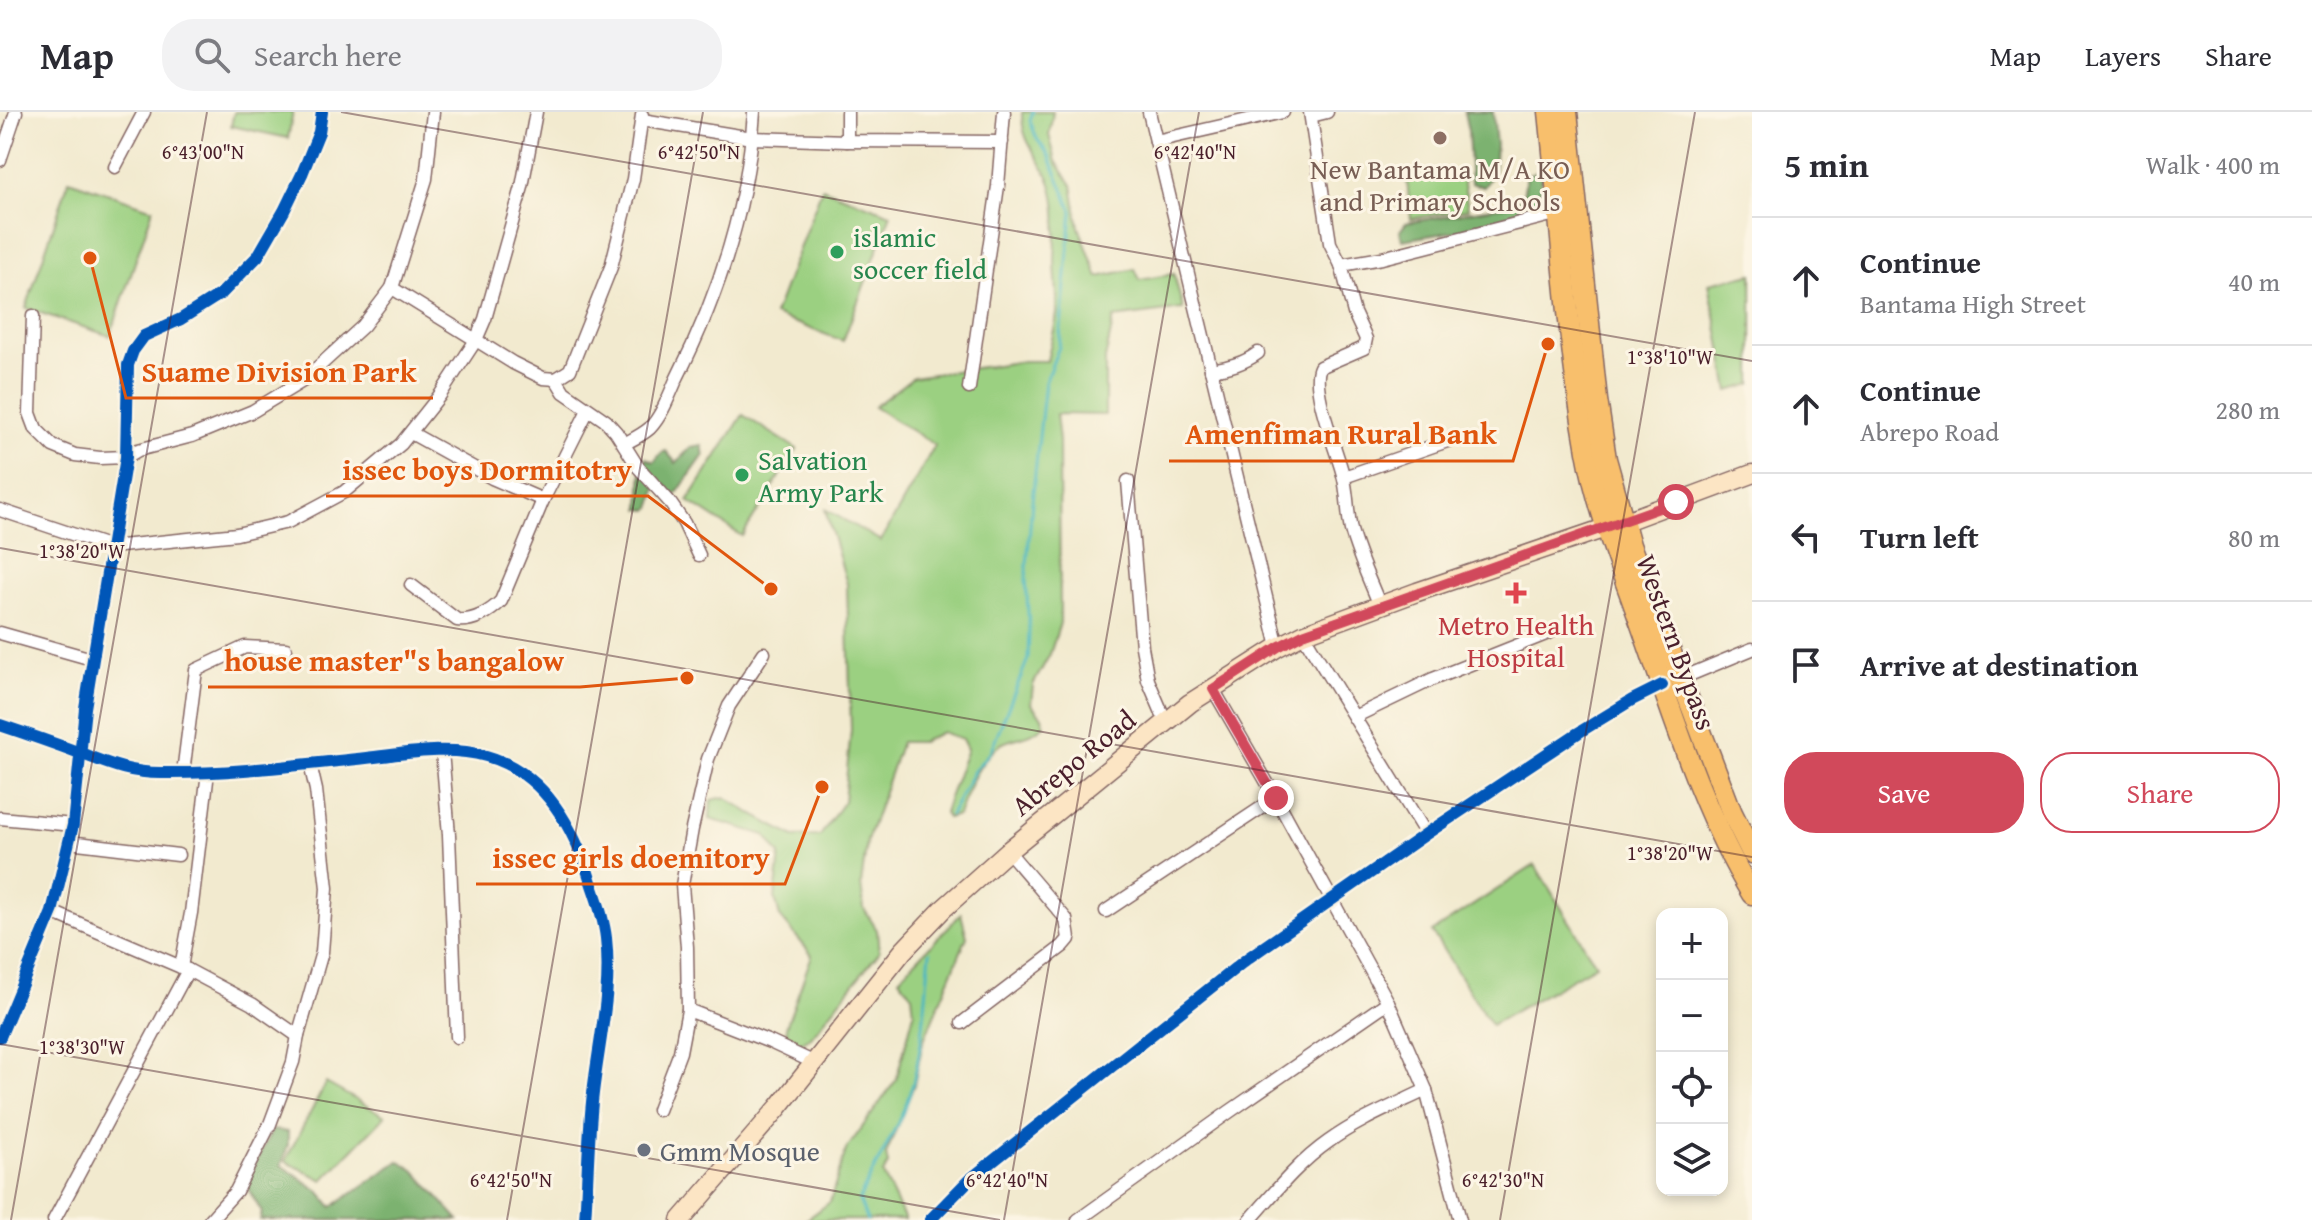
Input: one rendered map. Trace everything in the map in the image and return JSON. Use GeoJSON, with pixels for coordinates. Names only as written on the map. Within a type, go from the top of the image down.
{"type":"FeatureCollection","features":[{"type":"Feature","properties":{"kind":"highway","name":"Western Bypass"},"geometry":{"type":"LineString","coordinates":[[1549,112],[1575,375],[1592,475],[1661,627],[1732,813],[1752,853]]}},
{"type":"Feature","properties":{"kind":"highway","name":"Western Bypass"},"geometry":{"type":"LineString","coordinates":[[1567,112],[1599,414],[1615,525],[1662,685],[1714,822],[1746,867],[1752,894]]}},
{"type":"Feature","properties":{"kind":"main road","name":"Abrepo Road"},"geometry":{"type":"LineString","coordinates":[[681,1220],[815,1063],[903,951],[943,909],[1008,851],[1190,703],[1303,634],[1752,474]]}},
{"type":"Feature","properties":{"kind":"street"},"geometry":{"type":"LineString","coordinates":[[0,160],[16,112]]}},
{"type":"Feature","properties":{"kind":"street"},"geometry":{"type":"LineString","coordinates":[[115,167],[144,112]]}},
{"type":"Feature","properties":{"kind":"street"},"geometry":{"type":"LineString","coordinates":[[0,1037],[52,912],[73,825],[92,659],[126,457],[127,374],[133,351],[144,336],[181,319],[222,293],[258,256],[302,174],[319,132],[322,112]]}},
{"type":"Feature","properties":{"kind":"street"},"geometry":{"type":"LineString","coordinates":[[33,316],[30,413],[36,429],[53,446],[75,455],[126,457],[138,450],[192,436],[253,411],[304,380],[363,326],[392,288],[426,179],[433,112]]}},
{"type":"Feature","properties":{"kind":"street"},"geometry":{"type":"LineString","coordinates":[[0,510],[111,547],[237,534],[288,522],[344,492],[411,433],[476,340],[485,319],[522,187],[536,112]]}},
{"type":"Feature","properties":{"kind":"street"},"geometry":{"type":"LineString","coordinates":[[624,444],[641,435],[657,420],[689,354],[719,279],[737,218],[754,112]]}},
{"type":"Feature","properties":{"kind":"street"},"geometry":{"type":"LineString","coordinates":[[847,112],[847,141]]}},
{"type":"Feature","properties":{"kind":"street"},"geometry":{"type":"LineString","coordinates":[[969,388],[998,186],[1004,112]]}},
{"type":"Feature","properties":{"kind":"street"},"geometry":{"type":"LineString","coordinates":[[1149,112],[1278,647]]}},
{"type":"Feature","properties":{"kind":"street"},"geometry":{"type":"LineString","coordinates":[[1156,141],[1283,112]]}},
{"type":"Feature","properties":{"kind":"street"},"geometry":{"type":"LineString","coordinates":[[1327,112],[1310,114],[1330,243],[1341,265],[1354,313],[1366,339],[1364,348],[1320,367],[1316,376],[1344,477],[1351,529],[1380,606]]}},
{"type":"Feature","properties":{"kind":"street"},"geometry":{"type":"LineString","coordinates":[[392,288],[523,368],[543,378],[556,379],[570,370],[611,267],[633,179],[642,116],[752,138],[1002,142]]}},
{"type":"Feature","properties":{"kind":"street"},"geometry":{"type":"LineString","coordinates":[[1341,265],[1382,258],[1559,213]]}},
{"type":"Feature","properties":{"kind":"street"},"geometry":{"type":"LineString","coordinates":[[1211,370],[1234,366],[1258,353]]}},
{"type":"Feature","properties":{"kind":"street"},"geometry":{"type":"LineString","coordinates":[[556,379],[564,392],[606,421],[638,467],[684,523],[699,555]]}},
{"type":"Feature","properties":{"kind":"street"},"geometry":{"type":"LineString","coordinates":[[411,585],[457,620],[467,621],[493,609],[501,601],[543,500],[588,410]]}},
{"type":"Feature","properties":{"kind":"street"},"geometry":{"type":"LineString","coordinates":[[411,433],[492,478],[543,500]]}},
{"type":"Feature","properties":{"kind":"street"},"geometry":{"type":"LineString","coordinates":[[1344,477],[1456,438]]}},
{"type":"Feature","properties":{"kind":"street"},"geometry":{"type":"LineString","coordinates":[[1128,481],[1142,647],[1148,680],[1166,722]]}},
{"type":"Feature","properties":{"kind":"street"},"geometry":{"type":"LineString","coordinates":[[1354,717],[1433,679],[1551,632]]}},
{"type":"Feature","properties":{"kind":"street"},"geometry":{"type":"LineString","coordinates":[[0,633],[92,659]]}},
{"type":"Feature","properties":{"kind":"street"},"geometry":{"type":"LineString","coordinates":[[1303,634],[1426,834]]}},
{"type":"Feature","properties":{"kind":"street"},"geometry":{"type":"LineString","coordinates":[[183,773],[196,670],[245,647],[286,649]]}},
{"type":"Feature","properties":{"kind":"street"},"geometry":{"type":"LineString","coordinates":[[1682,678],[1752,649]]}},
{"type":"Feature","properties":{"kind":"street"},"geometry":{"type":"LineString","coordinates":[[658,1110],[680,1052],[688,1010],[682,885],[708,759],[729,706],[764,653]]}},
{"type":"Feature","properties":{"kind":"street"},"geometry":{"type":"LineString","coordinates":[[930,1220],[968,1181],[1248,958],[1578,733],[1662,685]]}},
{"type":"Feature","properties":{"kind":"street"},"geometry":{"type":"LineString","coordinates":[[1213,689],[1388,1002],[1426,1090],[1457,1219]]}},
{"type":"Feature","properties":{"kind":"street"},"geometry":{"type":"LineString","coordinates":[[0,725],[129,770],[208,772],[442,751],[486,756],[534,783],[552,801],[573,835],[586,864],[606,938],[607,1008],[593,1094],[585,1220]]}},
{"type":"Feature","properties":{"kind":"street"},"geometry":{"type":"LineString","coordinates":[[442,751],[451,865],[457,1037]]}},
{"type":"Feature","properties":{"kind":"street"},"geometry":{"type":"LineString","coordinates":[[210,1220],[236,1191],[270,1124],[293,1062],[322,952],[327,888],[316,790],[310,764]]}},
{"type":"Feature","properties":{"kind":"street"},"geometry":{"type":"LineString","coordinates":[[54,1220],[184,968],[208,772]]}},
{"type":"Feature","properties":{"kind":"street"},"geometry":{"type":"LineString","coordinates":[[1106,911],[1276,798]]}},
{"type":"Feature","properties":{"kind":"street"},"geometry":{"type":"LineString","coordinates":[[0,818],[73,825]]}},
{"type":"Feature","properties":{"kind":"street"},"geometry":{"type":"LineString","coordinates":[[69,842],[178,855]]}},
{"type":"Feature","properties":{"kind":"street"},"geometry":{"type":"LineString","coordinates":[[962,1023],[1069,939],[1066,919],[1008,851]]}},
{"type":"Feature","properties":{"kind":"street"},"geometry":{"type":"LineString","coordinates":[[52,912],[184,968],[252,1004],[298,1036]]}},
{"type":"Feature","properties":{"kind":"street"},"geometry":{"type":"LineString","coordinates":[[1078,1220],[1388,1002]]}},
{"type":"Feature","properties":{"kind":"street"},"geometry":{"type":"LineString","coordinates":[[688,1010],[815,1063]]}},
{"type":"Feature","properties":{"kind":"street"},"geometry":{"type":"LineString","coordinates":[[1250,1220],[1300,1166],[1328,1142],[1358,1123],[1426,1090]]}},
{"type":"Feature","properties":{"kind":"green space"},"geometry":{"type":"Polygon","coordinates":[[[234,112],[293,112],[288,138],[231,126],[234,112]]]}},
{"type":"Feature","properties":{"kind":"green space"},"geometry":{"type":"Polygon","coordinates":[[[1022,112],[1053,112],[1049,135],[1056,161],[1072,185],[1079,227],[1098,277],[1135,269],[1140,280],[1174,274],[1183,309],[1114,318],[1105,359],[1105,415],[1056,414],[1059,441],[1060,623],[1050,654],[1033,685],[1031,704],[1042,717],[1044,725],[1033,733],[995,748],[975,775],[958,815],[947,818],[944,813],[946,806],[967,749],[962,739],[942,732],[922,742],[901,742],[867,841],[861,884],[864,909],[877,930],[879,952],[811,1037],[801,1043],[788,1042],[786,1027],[812,955],[780,917],[775,898],[780,855],[765,835],[710,819],[711,800],[725,797],[794,837],[820,836],[844,801],[851,730],[847,584],[825,509],[881,541],[935,445],[874,407],[913,377],[1024,361],[1047,361],[1057,313],[1055,202],[1047,174],[1025,134],[1022,112]]]}},
{"type":"Feature","properties":{"kind":"green space"},"geometry":{"type":"Polygon","coordinates":[[[1464,112],[1493,112],[1496,145],[1494,172],[1484,187],[1471,183],[1464,112]]]}},
{"type":"Feature","properties":{"kind":"green space"},"geometry":{"type":"Polygon","coordinates":[[[1462,171],[1468,209],[1411,219],[1407,181],[1462,171]]]}},
{"type":"Feature","properties":{"kind":"green space"},"geometry":{"type":"Polygon","coordinates":[[[1537,171],[1543,174],[1538,199],[1527,217],[1402,240],[1400,231],[1406,223],[1514,204],[1523,195],[1527,175],[1537,171]]]}},
{"type":"Feature","properties":{"kind":"green space"},"geometry":{"type":"Polygon","coordinates":[[[69,180],[153,209],[110,336],[26,308],[69,180]]]}},
{"type":"Feature","properties":{"kind":"green space","name":"islamic soccer field"},"geometry":{"type":"Polygon","coordinates":[[[822,188],[891,214],[843,341],[774,315],[822,188]]]}},
{"type":"Feature","properties":{"kind":"green space"},"geometry":{"type":"Polygon","coordinates":[[[1752,274],[1752,384],[1729,391],[1709,283],[1752,274]]]}},
{"type":"Feature","properties":{"kind":"green space","name":"Salvation Army Park"},"geometry":{"type":"Polygon","coordinates":[[[743,415],[797,449],[742,536],[688,501],[743,415]]]}},
{"type":"Feature","properties":{"kind":"green space"},"geometry":{"type":"Polygon","coordinates":[[[702,445],[704,455],[672,500],[666,494],[667,486],[658,484],[649,510],[640,509],[642,469],[646,458],[654,462],[666,451],[676,463],[691,447],[702,445]]]}},
{"type":"Feature","properties":{"kind":"green space"},"geometry":{"type":"Polygon","coordinates":[[[1535,865],[1596,965],[1491,1025],[1432,932],[1535,865]]]}},
{"type":"Feature","properties":{"kind":"green space"},"geometry":{"type":"Polygon","coordinates":[[[961,914],[967,937],[923,1042],[914,1085],[886,1154],[888,1164],[883,1174],[905,1220],[806,1220],[830,1202],[846,1150],[896,1080],[914,1013],[912,995],[899,978],[961,914]]]}},
{"type":"Feature","properties":{"kind":"green space"},"geometry":{"type":"Polygon","coordinates":[[[326,1083],[385,1116],[323,1180],[285,1161],[326,1083]]]}},
{"type":"Feature","properties":{"kind":"green space"},"geometry":{"type":"Polygon","coordinates":[[[272,1130],[288,1132],[288,1145],[281,1165],[319,1191],[332,1207],[399,1161],[414,1170],[459,1220],[260,1220],[262,1212],[245,1184],[272,1130]]]}},
{"type":"Feature","properties":{"kind":"waterway"},"geometry":{"type":"LineString","coordinates":[[950,815],[974,771],[990,752],[1028,659],[1026,578],[1032,501],[1045,382],[1059,347],[1072,211],[1049,155],[1037,139],[1030,121],[1033,112]]}},
{"type":"Feature","properties":{"kind":"waterway"},"geometry":{"type":"LineString","coordinates":[[867,1220],[859,1200],[898,1124],[915,1075],[930,952]]}},
{"type":"Feature","properties":{"kind":"cycle path"},"geometry":{"type":"LineString","coordinates":[[0,1037],[52,912],[73,825],[85,708],[126,457],[128,365],[144,336],[181,319],[222,293],[258,256],[302,174],[319,132],[322,112]]}},
{"type":"Feature","properties":{"kind":"cycle path"},"geometry":{"type":"LineString","coordinates":[[930,1220],[968,1181],[1248,958],[1578,733],[1662,685]]}},
{"type":"Feature","properties":{"kind":"cycle path"},"geometry":{"type":"LineString","coordinates":[[0,725],[110,764],[150,773],[238,771],[456,751],[486,756],[507,764],[525,776],[541,790],[567,824],[599,904],[606,938],[606,997],[591,1109],[585,1220]]}},
{"type":"Feature","properties":{"kind":"place","name":"New Bantama M/A KO and Primary Schools"},"geometry":{"type":"Point","coordinates":[1440,138]}},
{"type":"Feature","properties":{"kind":"place","name":"islamic soccer field"},"geometry":{"type":"Point","coordinates":[837,252]}},
{"type":"Feature","properties":{"kind":"place","name":"Suame Division Park"},"geometry":{"type":"Point","coordinates":[90,258]}},
{"type":"Feature","properties":{"kind":"place","name":"Amenfiman Rural Bank"},"geometry":{"type":"Point","coordinates":[1548,344]}},
{"type":"Feature","properties":{"kind":"place","name":"Salvation Army Park"},"geometry":{"type":"Point","coordinates":[742,475]}},
{"type":"Feature","properties":{"kind":"place","name":"issec boys Dormitotry"},"geometry":{"type":"Point","coordinates":[771,589]}},
{"type":"Feature","properties":{"kind":"place","name":"Metro Health Hospital"},"geometry":{"type":"Point","coordinates":[1516,593]}},
{"type":"Feature","properties":{"kind":"place","name":"house master\"s bangalow"},"geometry":{"type":"Point","coordinates":[687,678]}},
{"type":"Feature","properties":{"kind":"place","name":"issec girls doemitory"},"geometry":{"type":"Point","coordinates":[822,787]}},
{"type":"Feature","properties":{"kind":"place","name":"Gmm Mosque"},"geometry":{"type":"Point","coordinates":[644,1150]}},
{"type":"Feature","properties":{"kind":"route"},"geometry":{"type":"LineString","coordinates":[[1276,798],[1213,689],[1303,634],[1676,502]]}}]}
